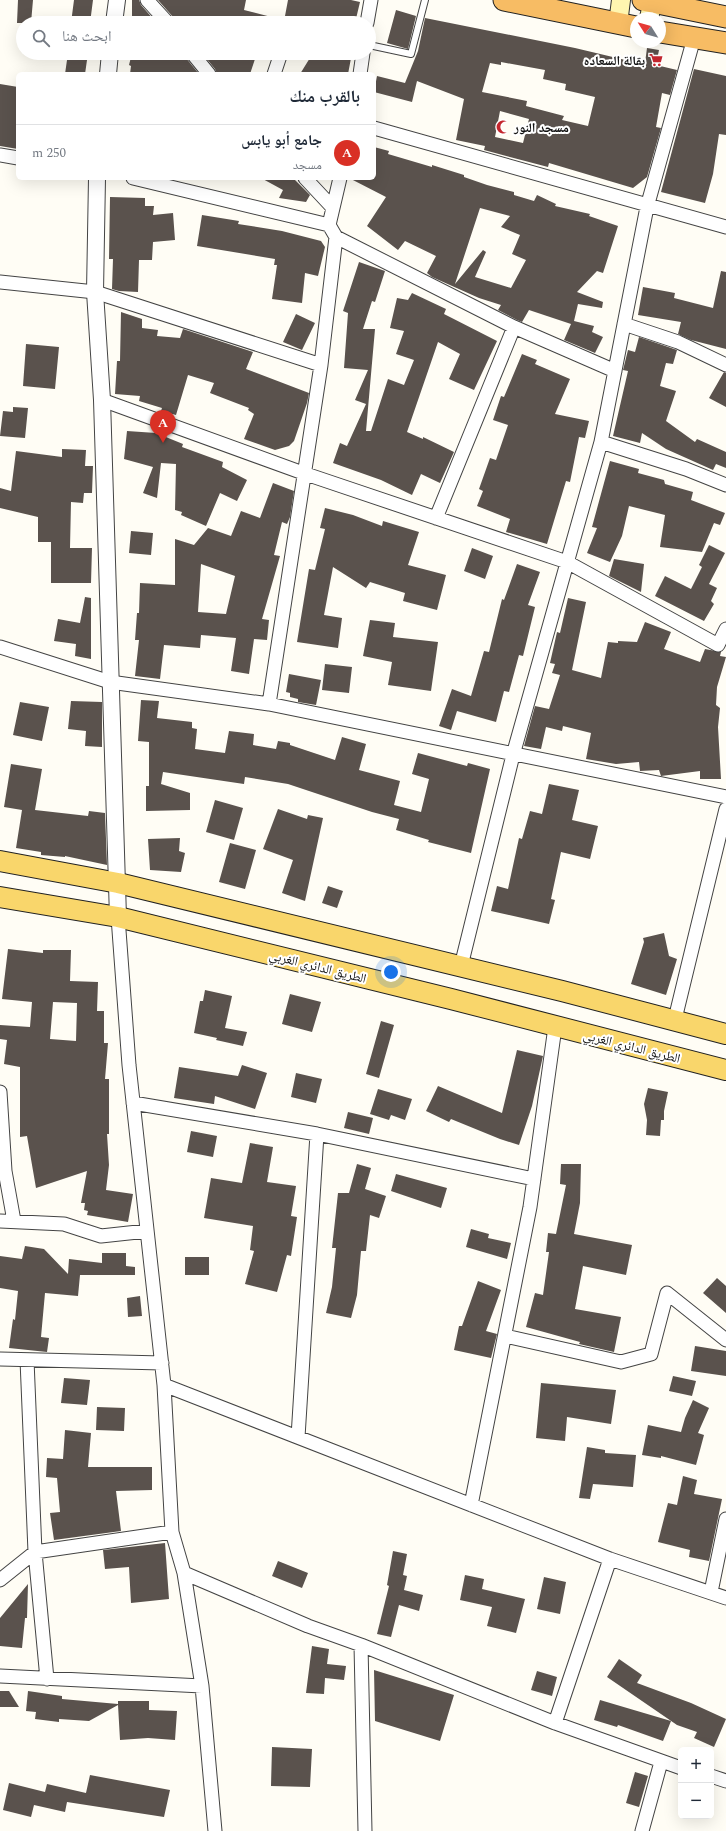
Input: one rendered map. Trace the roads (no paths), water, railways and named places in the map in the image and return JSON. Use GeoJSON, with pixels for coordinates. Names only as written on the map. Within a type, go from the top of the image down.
{"type":"FeatureCollection","features":[{"type":"Feature","properties":{"kind":"highway"},"geometry":{"type":"LineString","coordinates":[[504,0],[627,25]]}},
{"type":"Feature","properties":{"kind":"highway"},"geometry":{"type":"LineString","coordinates":[[649,5],[710,10]]}},
{"type":"Feature","properties":{"kind":"highway"},"geometry":{"type":"LineString","coordinates":[[666,33],[726,43]]}},
{"type":"Feature","properties":{"kind":"main road"},"geometry":{"type":"LineString","coordinates":[[621,0],[627,25]]}},
{"type":"Feature","properties":{"kind":"main road"},"geometry":{"type":"LineString","coordinates":[[0,861],[118,883],[461,966],[726,1034]]}},
{"type":"Feature","properties":{"kind":"main road","name":"الطريق الدائري الغربي"},"geometry":{"type":"LineString","coordinates":[[0,897],[118,917],[451,998],[555,1027],[726,1070]]}},
{"type":"Feature","properties":{"kind":"street"},"geometry":{"type":"LineString","coordinates":[[115,16],[117,0]]}},
{"type":"Feature","properties":{"kind":"street"},"geometry":{"type":"LineString","coordinates":[[147,0],[162,16]]}},
{"type":"Feature","properties":{"kind":"street"},"geometry":{"type":"LineString","coordinates":[[368,16],[371,0]]}},
{"type":"Feature","properties":{"kind":"street"},"geometry":{"type":"LineString","coordinates":[[461,966],[513,755],[601,442],[648,207],[694,38]]}},
{"type":"Feature","properties":{"kind":"street"},"geometry":{"type":"LineString","coordinates":[[108,72],[109,60]]}},
{"type":"Feature","properties":{"kind":"street"},"geometry":{"type":"LineString","coordinates":[[197,60],[206,72]]}},
{"type":"Feature","properties":{"kind":"street"},"geometry":{"type":"LineString","coordinates":[[275,72],[278,60]]}},
{"type":"Feature","properties":{"kind":"street"},"geometry":{"type":"LineString","coordinates":[[360,72],[362,60]]}},
{"type":"Feature","properties":{"kind":"street"},"geometry":{"type":"LineString","coordinates":[[376,129],[648,207],[726,227]]}},
{"type":"Feature","properties":{"kind":"street"},"geometry":{"type":"LineString","coordinates":[[0,155],[16,158]]}},
{"type":"Feature","properties":{"kind":"street"},"geometry":{"type":"LineString","coordinates":[[96,180],[95,292],[102,400],[118,917],[133,1103],[164,1385],[172,1532],[184,1573],[202,1686],[215,1831]]}},
{"type":"Feature","properties":{"kind":"street"},"geometry":{"type":"LineString","coordinates":[[141,180],[329,225]]}},
{"type":"Feature","properties":{"kind":"street"},"geometry":{"type":"LineString","coordinates":[[307,180],[333,208]]}},
{"type":"Feature","properties":{"kind":"street"},"geometry":{"type":"LineString","coordinates":[[340,180],[329,225],[336,237],[514,327],[615,371]]}},
{"type":"Feature","properties":{"kind":"street"},"geometry":{"type":"LineString","coordinates":[[269,704],[321,364],[336,237]]}},
{"type":"Feature","properties":{"kind":"street"},"geometry":{"type":"LineString","coordinates":[[0,282],[95,292],[321,364]]}},
{"type":"Feature","properties":{"kind":"street"},"geometry":{"type":"LineString","coordinates":[[624,324],[678,342],[726,365]]}},
{"type":"Feature","properties":{"kind":"street"},"geometry":{"type":"LineString","coordinates":[[436,518],[514,327]]}},
{"type":"Feature","properties":{"kind":"street"},"geometry":{"type":"LineString","coordinates":[[102,400],[304,474],[567,562],[718,645],[726,629]]}},
{"type":"Feature","properties":{"kind":"street"},"geometry":{"type":"LineString","coordinates":[[601,442],[686,469],[726,485]]}},
{"type":"Feature","properties":{"kind":"street"},"geometry":{"type":"LineString","coordinates":[[0,647],[110,682],[269,704],[513,755],[726,797]]}},
{"type":"Feature","properties":{"kind":"street"},"geometry":{"type":"LineString","coordinates":[[675,1020],[726,809]]}},
{"type":"Feature","properties":{"kind":"street"},"geometry":{"type":"LineString","coordinates":[[471,1505],[505,1336],[534,1179],[555,1027]]}},
{"type":"Feature","properties":{"kind":"street"},"geometry":{"type":"LineString","coordinates":[[0,1092],[5,1171],[14,1221]]}},
{"type":"Feature","properties":{"kind":"street"},"geometry":{"type":"LineString","coordinates":[[133,1103],[317,1134],[534,1179]]}},
{"type":"Feature","properties":{"kind":"street"},"geometry":{"type":"LineString","coordinates":[[298,1437],[317,1134]]}},
{"type":"Feature","properties":{"kind":"street"},"geometry":{"type":"LineString","coordinates":[[0,1220],[64,1224],[101,1236],[147,1231]]}},
{"type":"Feature","properties":{"kind":"street"},"geometry":{"type":"LineString","coordinates":[[505,1336],[621,1362],[651,1354],[667,1293],[726,1340]]}},
{"type":"Feature","properties":{"kind":"street"},"geometry":{"type":"LineString","coordinates":[[0,1359],[162,1363]]}},
{"type":"Feature","properties":{"kind":"street"},"geometry":{"type":"LineString","coordinates":[[27,1360],[35,1552],[47,1679]]}},
{"type":"Feature","properties":{"kind":"street"},"geometry":{"type":"LineString","coordinates":[[164,1385],[610,1559],[726,1598]]}},
{"type":"Feature","properties":{"kind":"street"},"geometry":{"type":"LineString","coordinates":[[711,1592],[726,1518]]}},
{"type":"Feature","properties":{"kind":"street"},"geometry":{"type":"LineString","coordinates":[[0,1580],[35,1552],[172,1532]]}},
{"type":"Feature","properties":{"kind":"street"},"geometry":{"type":"LineString","coordinates":[[555,1723],[610,1559]]}},
{"type":"Feature","properties":{"kind":"street"},"geometry":{"type":"LineString","coordinates":[[184,1573],[308,1626],[361,1645],[555,1723],[678,1767]]}},
{"type":"Feature","properties":{"kind":"street"},"geometry":{"type":"LineString","coordinates":[[361,1645],[367,1830]]}},
{"type":"Feature","properties":{"kind":"street"},"geometry":{"type":"LineString","coordinates":[[0,1676],[202,1686]]}},
{"type":"Feature","properties":{"kind":"street"},"geometry":{"type":"LineString","coordinates":[[642,1831],[662,1762]]}},
{"type":"Feature","properties":{"kind":"street"},"geometry":{"type":"LineString","coordinates":[[714,1777],[726,1781]]}},
{"type":"Feature","properties":{"kind":"lane"},"geometry":{"type":"LineString","coordinates":[[376,46],[411,54],[425,0]]}},
{"type":"Feature","properties":{"kind":"place","name":"بقالة السعاده"},"geometry":{"type":"Point","coordinates":[656,60]}},
{"type":"Feature","properties":{"kind":"place","name":"مسجد النور"},"geometry":{"type":"Point","coordinates":[503,127]}},
{"type":"Feature","properties":{"kind":"place","name":"جامع أبو يابس"},"geometry":{"type":"Point","coordinates":[163,443]}}]}
